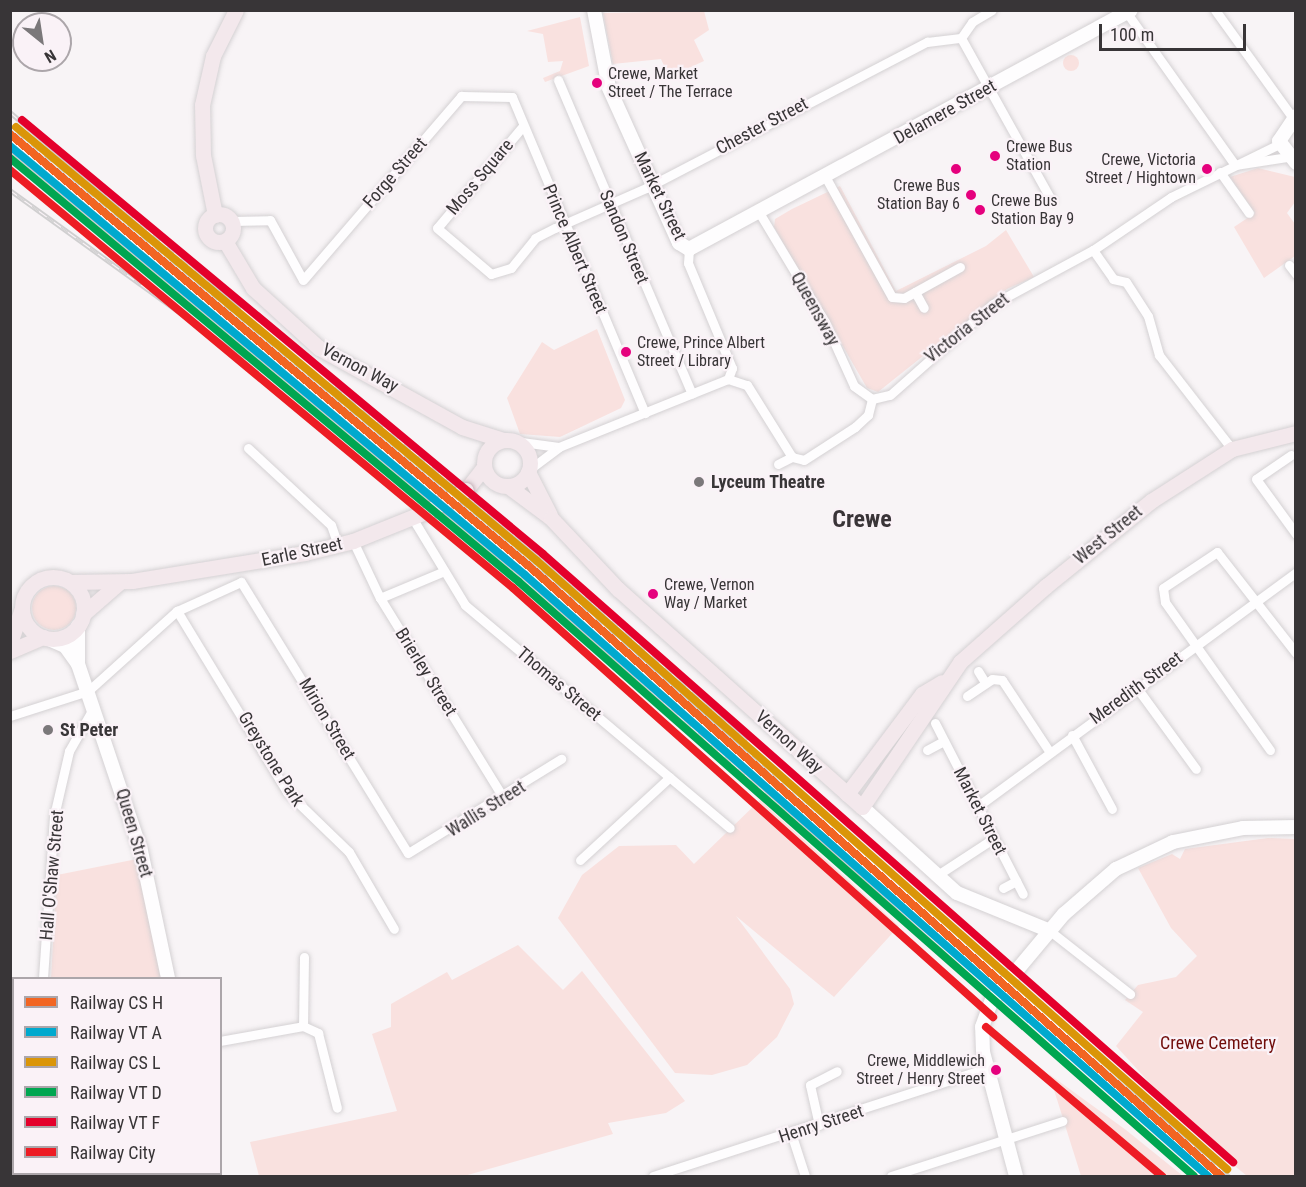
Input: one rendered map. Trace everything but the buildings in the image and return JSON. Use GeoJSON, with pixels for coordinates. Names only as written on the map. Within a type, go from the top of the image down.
{"type":"FeatureCollection","features":[{"type":"Feature","properties":{"kind":"main road","name":"Vernon Way"},"geometry":{"type":"LineString","coordinates":[[236,10],[213,56],[202,105],[203,155],[215,215],[206,224],[207,236],[225,241],[253,288],[300,334],[462,427],[508,440]]}},
{"type":"Feature","properties":{"kind":"main road"},"geometry":{"type":"LineString","coordinates":[[215,215],[231,222],[225,241]]}},
{"type":"Feature","properties":{"kind":"main road","name":"Vernon Way"},"geometry":{"type":"LineString","coordinates":[[462,427],[484,465]]}},
{"type":"Feature","properties":{"kind":"main road","name":"West Street"},"geometry":{"type":"LineString","coordinates":[[847,794],[922,694],[947,678],[1112,530],[1232,449],[1296,433]]}},
{"type":"Feature","properties":{"kind":"main road"},"geometry":{"type":"LineString","coordinates":[[508,440],[528,454],[529,470],[504,486],[484,465],[489,449],[508,440]]}},
{"type":"Feature","properties":{"kind":"main road","name":"Earle Street"},"geometry":{"type":"LineString","coordinates":[[469,488],[484,465]]}},
{"type":"Feature","properties":{"kind":"main road","name":"Vernon Way"},"geometry":{"type":"LineString","coordinates":[[529,470],[551,518]]}},
{"type":"Feature","properties":{"kind":"main road","name":"Vernon Way"},"geometry":{"type":"LineString","coordinates":[[504,486],[551,518],[618,589],[862,807]]}},
{"type":"Feature","properties":{"kind":"main road","name":"Earle Street"},"geometry":{"type":"LineString","coordinates":[[70,582],[120,582],[346,543],[413,519],[469,488],[504,486]]}},
{"type":"Feature","properties":{"kind":"main road"},"geometry":{"type":"LineString","coordinates":[[10,643],[22,607],[37,582],[53,577],[70,582],[81,596],[81,620]]}},
{"type":"Feature","properties":{"kind":"main road"},"geometry":{"type":"LineString","coordinates":[[10,651],[46,638],[66,636],[120,582]]}},
{"type":"Feature","properties":{"kind":"main road"},"geometry":{"type":"LineString","coordinates":[[22,607],[27,626],[46,638]]}},
{"type":"Feature","properties":{"kind":"main road","name":"West Street"},"geometry":{"type":"LineString","coordinates":[[862,807],[947,678]]}},
{"type":"Feature","properties":{"kind":"street"},"geometry":{"type":"LineString","coordinates":[[992,10],[972,22],[961,38],[1051,200]]}},
{"type":"Feature","properties":{"kind":"street"},"geometry":{"type":"LineString","coordinates":[[1215,10],[1294,117],[1279,144],[1292,160]]}},
{"type":"Feature","properties":{"kind":"street","name":"Market Street"},"geometry":{"type":"LineString","coordinates":[[594,12],[601,64],[680,243],[689,249],[688,263],[732,368],[728,379]]}},
{"type":"Feature","properties":{"kind":"street"},"geometry":{"type":"LineString","coordinates":[[1129,12],[1235,165]]}},
{"type":"Feature","properties":{"kind":"street","name":"Delamere Street"},"geometry":{"type":"LineString","coordinates":[[689,249],[760,214],[1129,12]]}},
{"type":"Feature","properties":{"kind":"street","name":"Chester Street"},"geometry":{"type":"LineString","coordinates":[[437,228],[496,274],[511,268],[535,238],[652,184],[927,42],[961,38]]}},
{"type":"Feature","properties":{"kind":"street","name":"Sandon Street"},"geometry":{"type":"LineString","coordinates":[[558,80],[692,394]]}},
{"type":"Feature","properties":{"kind":"street","name":"Prince Albert Street"},"geometry":{"type":"LineString","coordinates":[[500,94],[512,97],[645,413]]}},
{"type":"Feature","properties":{"kind":"street","name":"Forge Street"},"geometry":{"type":"LineString","coordinates":[[231,222],[270,220],[303,279],[461,96],[500,94]]}},
{"type":"Feature","properties":{"kind":"street","name":"Moss Square"},"geometry":{"type":"LineString","coordinates":[[437,228],[524,126]]}},
{"type":"Feature","properties":{"kind":"street","name":"Victoria Street"},"geometry":{"type":"LineString","coordinates":[[872,399],[890,395],[993,304],[1045,279],[1093,250],[1164,201],[1279,144]]}},
{"type":"Feature","properties":{"kind":"street","name":"Victoria Street"},"geometry":{"type":"LineString","coordinates":[[1235,165],[1292,160]]}},
{"type":"Feature","properties":{"kind":"street"},"geometry":{"type":"LineString","coordinates":[[1220,172],[1249,213]]}},
{"type":"Feature","properties":{"kind":"street"},"geometry":{"type":"LineString","coordinates":[[826,178],[885,290],[892,297],[915,292],[960,267]]}},
{"type":"Feature","properties":{"kind":"street","name":"Queensway"},"geometry":{"type":"LineString","coordinates":[[760,214],[830,331],[846,374],[872,399]]}},
{"type":"Feature","properties":{"kind":"street"},"geometry":{"type":"LineString","coordinates":[[1093,250],[1113,279],[1126,282],[1148,316],[1159,355],[1232,449]]}},
{"type":"Feature","properties":{"kind":"street"},"geometry":{"type":"LineString","coordinates":[[1289,266],[1296,274]]}},
{"type":"Feature","properties":{"kind":"street"},"geometry":{"type":"LineString","coordinates":[[915,292],[924,308]]}},
{"type":"Feature","properties":{"kind":"street"},"geometry":{"type":"LineString","coordinates":[[529,470],[559,447],[728,379],[747,385],[792,457]]}},
{"type":"Feature","properties":{"kind":"street"},"geometry":{"type":"LineString","coordinates":[[778,464],[792,457],[804,460],[855,427],[868,415],[872,399]]}},
{"type":"Feature","properties":{"kind":"street"},"geometry":{"type":"LineString","coordinates":[[508,440],[559,447]]}},
{"type":"Feature","properties":{"kind":"street","name":"Brierley Street"},"geometry":{"type":"LineString","coordinates":[[248,448],[331,525],[346,543],[504,799]]}},
{"type":"Feature","properties":{"kind":"street"},"geometry":{"type":"LineString","coordinates":[[1291,455],[1256,479],[1296,534]]}},
{"type":"Feature","properties":{"kind":"street","name":"Thomas Street"},"geometry":{"type":"LineString","coordinates":[[413,519],[442,572],[465,605],[730,828]]}},
{"type":"Feature","properties":{"kind":"street"},"geometry":{"type":"LineString","coordinates":[[1270,750],[1165,602],[1163,588],[1217,552],[1257,600],[1296,653]]}},
{"type":"Feature","properties":{"kind":"street"},"geometry":{"type":"LineString","coordinates":[[380,598],[442,572]]}},
{"type":"Feature","properties":{"kind":"street","name":"Meredith Street"},"geometry":{"type":"LineString","coordinates":[[978,806],[1049,751],[1296,572]]}},
{"type":"Feature","properties":{"kind":"street","name":"Earle Street"},"geometry":{"type":"LineString","coordinates":[[10,716],[88,691],[177,611],[199,597],[246,584]]}},
{"type":"Feature","properties":{"kind":"street","name":"Mirion Street"},"geometry":{"type":"LineString","coordinates":[[246,584],[408,853]]}},
{"type":"Feature","properties":{"kind":"street","name":"Greystone Park"},"geometry":{"type":"LineString","coordinates":[[177,611],[287,792],[349,852],[394,929]]}},
{"type":"Feature","properties":{"kind":"street"},"geometry":{"type":"LineString","coordinates":[[78,664],[81,620]]}},
{"type":"Feature","properties":{"kind":"street"},"geometry":{"type":"LineString","coordinates":[[46,638],[65,646],[78,664]]}},
{"type":"Feature","properties":{"kind":"street","name":"Queen Street"},"geometry":{"type":"LineString","coordinates":[[78,664],[141,851],[168,977]]}},
{"type":"Feature","properties":{"kind":"street"},"geometry":{"type":"LineString","coordinates":[[978,672],[985,682]]}},
{"type":"Feature","properties":{"kind":"street"},"geometry":{"type":"LineString","coordinates":[[967,696],[985,682],[1002,680],[1049,751]]}},
{"type":"Feature","properties":{"kind":"street"},"geometry":{"type":"LineString","coordinates":[[1137,688],[1196,769]]}},
{"type":"Feature","properties":{"kind":"street","name":"Hall O'Shaw Street"},"geometry":{"type":"LineString","coordinates":[[43,977],[54,816],[69,751],[94,707]]}},
{"type":"Feature","properties":{"kind":"street","name":"Market Street"},"geometry":{"type":"LineString","coordinates":[[935,723],[1023,894]]}},
{"type":"Feature","properties":{"kind":"street"},"geometry":{"type":"LineString","coordinates":[[1072,735],[1113,809]]}},
{"type":"Feature","properties":{"kind":"street"},"geometry":{"type":"LineString","coordinates":[[927,750],[944,741]]}},
{"type":"Feature","properties":{"kind":"street","name":"Wallis Street"},"geometry":{"type":"LineString","coordinates":[[408,853],[504,799],[561,759]]}},
{"type":"Feature","properties":{"kind":"street"},"geometry":{"type":"LineString","coordinates":[[580,860],[670,777]]}},
{"type":"Feature","properties":{"kind":"street","name":"Vernon Way"},"geometry":{"type":"LineString","coordinates":[[862,807],[936,876],[1002,916],[1050,931]]}},
{"type":"Feature","properties":{"kind":"street"},"geometry":{"type":"LineString","coordinates":[[1016,1176],[1003,1138],[987,1068],[984,1014],[1050,931],[1116,869],[1173,842],[1243,828],[1296,827]]}},
{"type":"Feature","properties":{"kind":"street"},"geometry":{"type":"LineString","coordinates":[[936,876],[994,838]]}},
{"type":"Feature","properties":{"kind":"street"},"geometry":{"type":"LineString","coordinates":[[1003,888],[1016,881]]}},
{"type":"Feature","properties":{"kind":"street"},"geometry":{"type":"LineString","coordinates":[[1050,931],[1130,994]]}},
{"type":"Feature","properties":{"kind":"street"},"geometry":{"type":"LineString","coordinates":[[303,1026],[304,957]]}},
{"type":"Feature","properties":{"kind":"street"},"geometry":{"type":"LineString","coordinates":[[222,1041],[303,1026],[318,1033],[337,1108]]}},
{"type":"Feature","properties":{"kind":"street","name":"Henry Street"},"geometry":{"type":"LineString","coordinates":[[653,1176],[670,1174],[987,1068]]}},
{"type":"Feature","properties":{"kind":"street"},"geometry":{"type":"LineString","coordinates":[[819,1125],[810,1084],[837,1071]]}},
{"type":"Feature","properties":{"kind":"street"},"geometry":{"type":"LineString","coordinates":[[891,1176],[1003,1138],[1062,1121]]}},
{"type":"Feature","properties":{"kind":"street"},"geometry":{"type":"LineString","coordinates":[[791,1133],[806,1176]]}},
{"type":"Feature","properties":{"kind":"green space"},"geometry":{"type":"Polygon","coordinates":[[[704,11],[709,30],[694,40],[704,61],[669,77],[661,59],[613,64],[603,13],[704,11]]]}},
{"type":"Feature","properties":{"kind":"green space"},"geometry":{"type":"Polygon","coordinates":[[[580,17],[589,66],[545,82],[543,78],[560,71],[563,61],[548,62],[543,34],[527,31],[580,17]]]}},
{"type":"Feature","properties":{"kind":"green space"},"geometry":{"type":"Polygon","coordinates":[[[1071,55],[1079,63],[1071,71],[1063,63],[1071,55]]]}},
{"type":"Feature","properties":{"kind":"green space"},"geometry":{"type":"Polygon","coordinates":[[[1258,168],[1295,177],[1295,202],[1287,213],[1295,224],[1295,256],[1264,278],[1234,227],[1255,213],[1230,177],[1258,168]]]}},
{"type":"Feature","properties":{"kind":"green space"},"geometry":{"type":"Polygon","coordinates":[[[840,186],[896,291],[986,246],[1006,230],[1034,277],[1007,289],[878,392],[867,388],[774,227],[775,219],[840,186]]]}},
{"type":"Feature","properties":{"kind":"green space"},"geometry":{"type":"Polygon","coordinates":[[[597,329],[625,400],[621,408],[560,437],[520,434],[507,398],[542,342],[554,350],[597,329]]]}},
{"type":"Feature","properties":{"kind":"green space"},"geometry":{"type":"Polygon","coordinates":[[[54,586],[69,593],[76,608],[69,623],[54,630],[39,623],[32,608],[39,593],[54,586]]]}},
{"type":"Feature","properties":{"kind":"green space"},"geometry":{"type":"Polygon","coordinates":[[[760,800],[899,926],[834,997],[736,916],[790,989],[794,1004],[777,1037],[747,1065],[712,1075],[675,1073],[558,918],[582,875],[619,846],[676,845],[694,864],[760,800]]]}},
{"type":"Feature","properties":{"kind":"green space","name":"Crewe Cemetery"},"geometry":{"type":"Polygon","coordinates":[[[1268,838],[1295,839],[1295,1176],[1247,1176],[1198,1136],[1116,1046],[1143,1012],[1125,1000],[1138,985],[1176,977],[1197,956],[1171,928],[1138,868],[1172,854],[1180,859],[1185,849],[1268,838]]]}},
{"type":"Feature","properties":{"kind":"green space"},"geometry":{"type":"Polygon","coordinates":[[[137,859],[162,977],[51,977],[57,875],[137,859]]]}},
{"type":"Feature","properties":{"kind":"green space"},"geometry":{"type":"Polygon","coordinates":[[[518,945],[563,990],[582,971],[685,1101],[666,1113],[608,1123],[613,1134],[464,1176],[259,1176],[250,1142],[397,1111],[372,1034],[391,1027],[391,1004],[447,972],[452,980],[518,945]]]}},
{"type":"Feature","properties":{"kind":"green space"},"geometry":{"type":"Polygon","coordinates":[[[1049,1074],[1126,1130],[1183,1176],[1081,1176],[1049,1074]]]}},
{"type":"Feature","properties":{"kind":"railway"},"geometry":{"type":"LineString","coordinates":[[10,112],[240,309]]}},
{"type":"Feature","properties":{"kind":"railway"},"geometry":{"type":"LineString","coordinates":[[10,127],[535,564],[996,978],[1229,1176]]}},
{"type":"Feature","properties":{"kind":"railway"},"geometry":{"type":"LineString","coordinates":[[10,149],[530,582],[1003,1006]]}},
{"type":"Feature","properties":{"kind":"railway"},"geometry":{"type":"LineString","coordinates":[[10,190],[246,360]]}},
{"type":"Feature","properties":{"kind":"railway"},"geometry":{"type":"LineString","coordinates":[[328,381],[538,554],[747,741]]}},
{"type":"Feature","properties":{"kind":"transit line"},"geometry":{"type":"LineString","coordinates":[[22,120],[543,554],[1233,1162]]}},
{"type":"Feature","properties":{"kind":"transit line"},"geometry":{"type":"LineString","coordinates":[[16,127],[537,561],[1227,1169]]}},
{"type":"Feature","properties":{"kind":"transit line"},"geometry":{"type":"LineString","coordinates":[[10,134],[531,568],[1221,1176]]}},
{"type":"Feature","properties":{"kind":"transit line"},"geometry":{"type":"LineString","coordinates":[[10,146],[525,575],[1208,1176]]}},
{"type":"Feature","properties":{"kind":"transit line"},"geometry":{"type":"LineString","coordinates":[[10,158],[519,582],[1194,1176]]}},
{"type":"Feature","properties":{"kind":"rail line","name":"City"},"geometry":{"type":"LineString","coordinates":[[10,170],[513,588],[993,1017]]}},
{"type":"Feature","properties":{"kind":"rail line","name":"City"},"geometry":{"type":"LineString","coordinates":[[986,1027],[1162,1176]]}},
{"type":"Feature","properties":{"kind":"place","name":"Crewe, Market Street / The Terrace"},"geometry":{"type":"Point","coordinates":[597,83]}},
{"type":"Feature","properties":{"kind":"place","name":"Crewe Bus Station"},"geometry":{"type":"Point","coordinates":[995,156]}},
{"type":"Feature","properties":{"kind":"place","name":"Crewe, Victoria Street / Hightown"},"geometry":{"type":"Point","coordinates":[1207,169]}},
{"type":"Feature","properties":{"kind":"place","name":"Crewe Bus Station Bay 6"},"geometry":{"type":"Point","coordinates":[971,195]}},
{"type":"Feature","properties":{"kind":"place","name":"Crewe Bus Station Bay 9"},"geometry":{"type":"Point","coordinates":[980,210]}},
{"type":"Feature","properties":{"kind":"place","name":"Crewe, Prince Albert Street / Library"},"geometry":{"type":"Point","coordinates":[626,352]}},
{"type":"Feature","properties":{"kind":"place","name":"Lyceum Theatre"},"geometry":{"type":"Point","coordinates":[699,482]}},
{"type":"Feature","properties":{"kind":"place","name":"Crewe, Vernon Way / Market"},"geometry":{"type":"Point","coordinates":[653,594]}},
{"type":"Feature","properties":{"kind":"place","name":"St Peter"},"geometry":{"type":"Point","coordinates":[48,730]}},
{"type":"Feature","properties":{"kind":"place","name":"Crewe, Middlewich Street / Henry Street"},"geometry":{"type":"Point","coordinates":[996,1070]}},
{"type":"Feature","properties":{"kind":"district","name":"Crewe"},"geometry":{"type":"Point","coordinates":[862,520]}}]}
